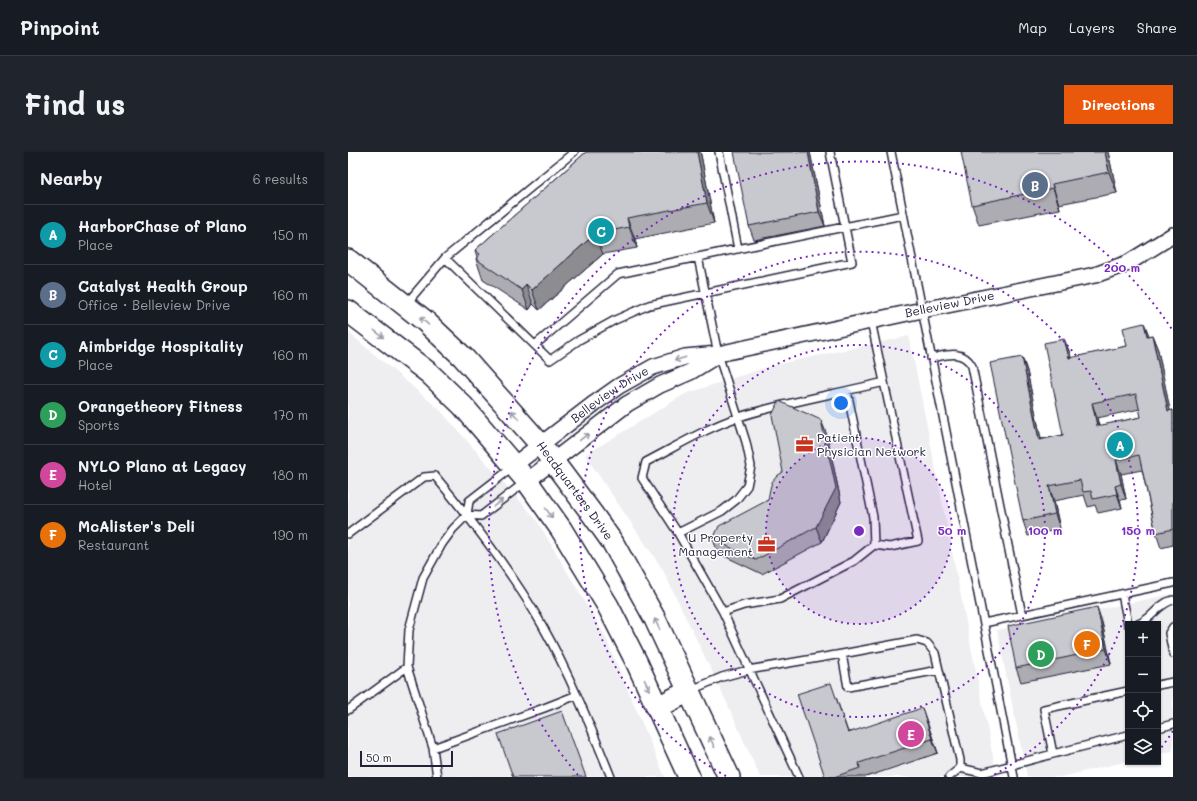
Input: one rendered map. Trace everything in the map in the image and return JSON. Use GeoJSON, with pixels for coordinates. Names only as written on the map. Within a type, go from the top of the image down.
{"type":"FeatureCollection","features":[{"type":"Feature","properties":{"kind":"main road","name":"Headquarters Drive"},"geometry":{"type":"LineString","coordinates":[[348,260],[425,321],[463,357],[540,444],[553,461],[613,544],[655,619],[729,777]]}},
{"type":"Feature","properties":{"kind":"main road"},"geometry":{"type":"LineString","coordinates":[[348,311],[429,373],[463,406],[520,473],[565,534],[605,600],[658,707],[689,777]]}},
{"type":"Feature","properties":{"kind":"main road"},"geometry":{"type":"LineString","coordinates":[[658,707],[689,691]]}},
{"type":"Feature","properties":{"kind":"street","name":"Belleview Drive"},"geometry":{"type":"LineString","coordinates":[[520,473],[540,444],[619,386],[653,367],[685,357],[718,354],[922,310],[1095,275],[1128,263],[1172,239]]}},
{"type":"Feature","properties":{"kind":"street","name":"Belleview Drive"},"geometry":{"type":"LineString","coordinates":[[520,473],[553,461],[627,404],[660,385],[690,372],[718,354]]}},
{"type":"Feature","properties":{"kind":"lane"},"geometry":{"type":"LineString","coordinates":[[405,305],[445,258],[574,152]]}},
{"type":"Feature","properties":{"kind":"lane"},"geometry":{"type":"LineString","coordinates":[[719,152],[738,249]]}},
{"type":"Feature","properties":{"kind":"lane"},"geometry":{"type":"LineString","coordinates":[[445,258],[550,360],[579,340],[615,320],[649,305],[852,262],[830,152]]}},
{"type":"Feature","properties":{"kind":"lane"},"geometry":{"type":"LineString","coordinates":[[891,152],[1014,777]]}},
{"type":"Feature","properties":{"kind":"lane"},"geometry":{"type":"LineString","coordinates":[[535,345],[618,274],[903,215]]}},
{"type":"Feature","properties":{"kind":"lane"},"geometry":{"type":"LineString","coordinates":[[678,533],[722,511],[736,500],[747,486],[751,466],[746,442],[718,354],[698,257]]}},
{"type":"Feature","properties":{"kind":"lane"},"geometry":{"type":"LineString","coordinates":[[723,612],[744,605],[780,599],[854,561],[874,545],[890,547],[918,541],[871,321]]}},
{"type":"Feature","properties":{"kind":"lane"},"geometry":{"type":"LineString","coordinates":[[931,358],[952,354],[962,355],[972,366],[1022,615]]}},
{"type":"Feature","properties":{"kind":"lane"},"geometry":{"type":"LineString","coordinates":[[799,777],[748,670],[723,612],[678,533],[642,478],[646,462],[700,434],[738,418],[782,405],[884,382]]}},
{"type":"Feature","properties":{"kind":"lane"},"geometry":{"type":"LineString","coordinates":[[847,391],[873,517],[874,545]]}},
{"type":"Feature","properties":{"kind":"lane"},"geometry":{"type":"LineString","coordinates":[[437,777],[433,748],[407,667],[409,630],[423,578],[442,544],[453,529],[467,515],[469,501],[520,473]]}},
{"type":"Feature","properties":{"kind":"lane"},"geometry":{"type":"LineString","coordinates":[[467,515],[481,516],[520,473]]}},
{"type":"Feature","properties":{"kind":"lane"},"geometry":{"type":"LineString","coordinates":[[348,534],[424,477],[435,476],[467,515],[504,565],[541,624],[577,694],[610,777]]}},
{"type":"Feature","properties":{"kind":"lane"},"geometry":{"type":"LineString","coordinates":[[984,623],[1173,583]]}},
{"type":"Feature","properties":{"kind":"lane"},"geometry":{"type":"LineString","coordinates":[[1122,594],[1127,621]]}},
{"type":"Feature","properties":{"kind":"lane"},"geometry":{"type":"LineString","coordinates":[[1144,621],[1152,616],[1159,607],[1173,600]]}},
{"type":"Feature","properties":{"kind":"lane"},"geometry":{"type":"LineString","coordinates":[[1173,627],[1169,633],[1173,654]]}},
{"type":"Feature","properties":{"kind":"lane"},"geometry":{"type":"LineString","coordinates":[[689,691],[748,670],[917,640],[927,642],[935,653],[960,760],[960,768]]}},
{"type":"Feature","properties":{"kind":"lane"},"geometry":{"type":"LineString","coordinates":[[842,654],[848,687],[939,670]]}},
{"type":"Feature","properties":{"kind":"lane"},"geometry":{"type":"LineString","coordinates":[[348,710],[407,667]]}},
{"type":"Feature","properties":{"kind":"lane"},"geometry":{"type":"LineString","coordinates":[[1161,684],[1173,682]]}},
{"type":"Feature","properties":{"kind":"lane"},"geometry":{"type":"LineString","coordinates":[[1053,754],[1044,709],[1125,692]]}},
{"type":"Feature","properties":{"kind":"lane"},"geometry":{"type":"LineString","coordinates":[[433,748],[544,708],[577,694]]}},
{"type":"Feature","properties":{"kind":"lane"},"geometry":{"type":"LineString","coordinates":[[1161,727],[1173,724]]}},
{"type":"Feature","properties":{"kind":"lane"},"geometry":{"type":"LineString","coordinates":[[949,777],[960,768],[982,772],[1125,736]]}},
{"type":"Feature","properties":{"kind":"shaded area"},"geometry":{"type":"Polygon","coordinates":[[[348,332],[440,410],[536,519],[604,634],[665,777],[348,777],[348,332]]]}},
{"type":"Feature","properties":{"kind":"shaded area"},"geometry":{"type":"Polygon","coordinates":[[[909,336],[997,777],[760,777],[728,705],[663,570],[585,455],[685,394],[770,366],[909,336]]]}},
{"type":"Feature","properties":{"kind":"shaded area"},"geometry":{"type":"Polygon","coordinates":[[[1173,594],[1173,751],[1161,753],[1161,621],[1125,621],[1125,762],[1061,777],[1027,777],[997,630],[1173,594]]]}},
{"type":"Feature","properties":{"kind":"building"},"geometry":{"type":"Polygon","coordinates":[[[586,152],[697,152],[707,203],[627,218],[629,227],[595,234],[532,290],[526,284],[522,290],[476,259],[480,254],[475,250],[586,152]]]}},
{"type":"Feature","properties":{"kind":"building"},"geometry":{"type":"Polygon","coordinates":[[[734,152],[808,152],[819,212],[749,226],[734,152]]]}},
{"type":"Feature","properties":{"kind":"building"},"geometry":{"type":"Polygon","coordinates":[[[961,152],[1105,152],[1109,172],[1052,184],[1053,188],[972,205],[961,152]]]}},
{"type":"Feature","properties":{"kind":"building"},"geometry":{"type":"Polygon","coordinates":[[[1144,323],[1147,336],[1152,335],[1168,411],[1173,410],[1173,529],[1156,533],[1139,455],[1116,460],[1121,484],[1115,486],[1117,494],[1093,499],[1091,491],[1083,492],[1080,480],[1049,486],[1055,514],[1023,521],[990,363],[1022,357],[1039,440],[1063,435],[1044,343],[1064,339],[1069,358],[1127,346],[1123,328],[1144,323]],[[1136,394],[1092,403],[1097,426],[1141,417],[1136,394]]]}},
{"type":"Feature","properties":{"kind":"building"},"geometry":{"type":"Polygon","coordinates":[[[779,401],[821,420],[836,488],[816,527],[756,560],[713,539],[719,526],[768,500],[772,482],[783,472],[772,415],[779,401]]]}},
{"type":"Feature","properties":{"kind":"building"},"geometry":{"type":"Polygon","coordinates":[[[1097,607],[1106,649],[1016,668],[1008,626],[1097,607]]]}},
{"type":"Feature","properties":{"kind":"building"},"geometry":{"type":"Polygon","coordinates":[[[831,683],[848,733],[922,708],[932,739],[859,763],[860,768],[834,777],[825,777],[797,694],[831,683]]]}},
{"type":"Feature","properties":{"kind":"building"},"geometry":{"type":"Polygon","coordinates":[[[562,711],[586,777],[513,777],[498,734],[562,711]]]}},
{"type":"Feature","properties":{"kind":"place","name":"Catalyst Health Group"},"geometry":{"type":"Point","coordinates":[1035,185]}},
{"type":"Feature","properties":{"kind":"place","name":"Aimbridge Hospitality"},"geometry":{"type":"Point","coordinates":[601,231]}},
{"type":"Feature","properties":{"kind":"place","name":"Patient Physician Network"},"geometry":{"type":"Point","coordinates":[804,445]}},
{"type":"Feature","properties":{"kind":"place","name":"HarborChase of Plano"},"geometry":{"type":"Point","coordinates":[1120,445]}},
{"type":"Feature","properties":{"kind":"place","name":"U Property Management"},"geometry":{"type":"Point","coordinates":[766,545]}},
{"type":"Feature","properties":{"kind":"place","name":"McAlister's Deli"},"geometry":{"type":"Point","coordinates":[1087,644]}},
{"type":"Feature","properties":{"kind":"place","name":"Orangetheory Fitness"},"geometry":{"type":"Point","coordinates":[1041,654]}},
{"type":"Feature","properties":{"kind":"place","name":"NYLO Plano at Legacy"},"geometry":{"type":"Point","coordinates":[911,734]}}]}
